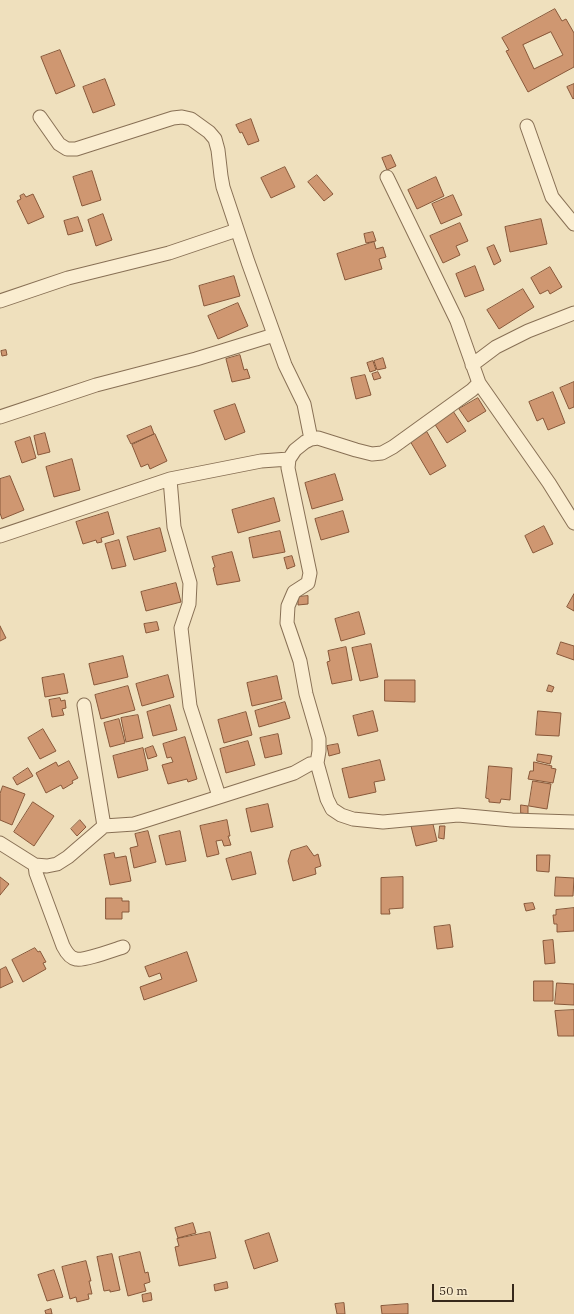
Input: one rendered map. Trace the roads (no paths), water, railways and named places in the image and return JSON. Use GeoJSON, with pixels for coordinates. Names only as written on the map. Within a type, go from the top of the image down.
{"type":"FeatureCollection","features":[{"type":"Feature","properties":{"kind":"street"},"geometry":{"type":"LineString","coordinates":[[40,117],[59,144],[71,150],[76,150],[182,116],[191,119],[209,132],[215,139],[222,182],[237,230],[285,365],[304,404],[311,439]]}},
{"type":"Feature","properties":{"kind":"street"},"geometry":{"type":"LineString","coordinates":[[527,126],[552,197],[574,224]]}},
{"type":"Feature","properties":{"kind":"street"},"geometry":{"type":"LineString","coordinates":[[387,177],[457,321],[479,383],[549,483],[574,523]]}},
{"type":"Feature","properties":{"kind":"street"},"geometry":{"type":"LineString","coordinates":[[0,301],[68,278],[169,253],[237,230]]}},
{"type":"Feature","properties":{"kind":"street"},"geometry":{"type":"LineString","coordinates":[[472,366],[496,347],[574,313]]}},
{"type":"Feature","properties":{"kind":"street"},"geometry":{"type":"LineString","coordinates":[[0,417],[96,384],[196,359],[274,334]]}},
{"type":"Feature","properties":{"kind":"street"},"geometry":{"type":"LineString","coordinates":[[479,383],[472,390],[406,438],[382,453],[372,454],[318,438],[305,442],[295,450],[289,459],[288,468],[290,484],[310,574],[308,582],[294,592],[288,606],[287,623],[300,661],[306,694],[319,739],[317,763],[327,799],[332,809],[341,815],[353,819],[383,822],[458,815],[512,820],[574,822]]}},
{"type":"Feature","properties":{"kind":"street"},"geometry":{"type":"LineString","coordinates":[[0,536],[170,479],[261,461],[289,459]]}},
{"type":"Feature","properties":{"kind":"street"},"geometry":{"type":"LineString","coordinates":[[170,479],[174,527],[190,584],[189,604],[181,628],[190,706],[219,796]]}},
{"type":"Feature","properties":{"kind":"street"},"geometry":{"type":"LineString","coordinates":[[84,705],[104,826]]}},
{"type":"Feature","properties":{"kind":"street"},"geometry":{"type":"LineString","coordinates":[[0,843],[35,865],[47,866],[57,864],[68,857],[104,826],[134,824],[294,773],[310,764],[317,763]]}},
{"type":"Feature","properties":{"kind":"street"},"geometry":{"type":"LineString","coordinates":[[35,865],[36,873],[63,946],[68,954],[76,959],[84,958],[123,947]]}}]}
